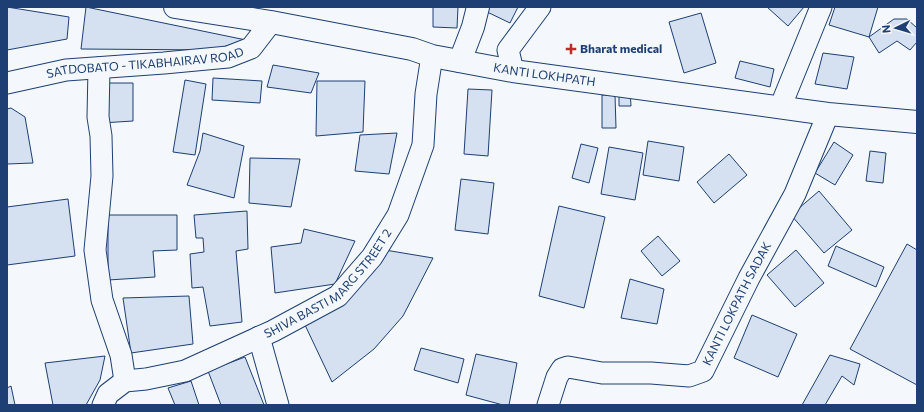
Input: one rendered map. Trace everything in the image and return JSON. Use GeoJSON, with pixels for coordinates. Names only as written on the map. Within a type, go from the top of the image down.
{"type":"FeatureCollection","features":[{"type":"Feature","properties":{"kind":"main road","name":"KANTI LOKHPATH"},"geometry":{"type":"LineString","coordinates":[[175,7],[271,22],[412,49],[432,56],[513,71],[828,114],[917,122]]}},
{"type":"Feature","properties":{"kind":"main road"},"geometry":{"type":"LineString","coordinates":[[460,61],[473,27],[478,7]]}},
{"type":"Feature","properties":{"kind":"street"},"geometry":{"type":"LineString","coordinates":[[513,71],[508,50],[540,7]]}},
{"type":"Feature","properties":{"kind":"street"},"geometry":{"type":"LineString","coordinates":[[787,108],[784,98],[821,7]]}},
{"type":"Feature","properties":{"kind":"street","name":"SATDOBATO - TIKABHAIRAV ROAD"},"geometry":{"type":"LineString","coordinates":[[7,84],[66,70],[228,57],[250,48],[271,22]]}},
{"type":"Feature","properties":{"kind":"street","name":"SHIVA BASTI MARG STREET 2"},"geometry":{"type":"LineString","coordinates":[[125,381],[146,379],[185,371],[258,337],[338,296],[372,257],[398,214],[423,145],[426,94],[432,56]]}},
{"type":"Feature","properties":{"kind":"street"},"geometry":{"type":"LineString","coordinates":[[99,68],[98,117],[101,136],[102,176],[95,250],[102,300],[121,355],[125,381],[111,401]]}},
{"type":"Feature","properties":{"kind":"street","name":"KANTI LOKPATH SADAK"},"geometry":{"type":"LineString","coordinates":[[548,405],[557,377],[562,368],[568,367],[602,373],[651,373],[689,376],[702,371],[794,194],[828,114]]}},
{"type":"Feature","properties":{"kind":"street"},"geometry":{"type":"LineString","coordinates":[[258,337],[278,405]]}},
{"type":"Feature","properties":{"kind":"building"},"geometry":{"type":"Polygon","coordinates":[[[7,7],[69,17],[67,39],[7,50],[7,7]]]}},
{"type":"Feature","properties":{"kind":"building"},"geometry":{"type":"Polygon","coordinates":[[[86,7],[246,40],[213,50],[81,49],[86,7]]]}},
{"type":"Feature","properties":{"kind":"building"},"geometry":{"type":"Polygon","coordinates":[[[433,7],[458,7],[457,28],[433,27],[433,7]]]}},
{"type":"Feature","properties":{"kind":"building"},"geometry":{"type":"Polygon","coordinates":[[[484,7],[518,7],[510,23],[483,10],[484,7]]]}},
{"type":"Feature","properties":{"kind":"building"},"geometry":{"type":"Polygon","coordinates":[[[767,7],[804,7],[788,26],[767,7]]]}},
{"type":"Feature","properties":{"kind":"building"},"geometry":{"type":"Polygon","coordinates":[[[835,7],[878,7],[869,37],[829,25],[835,7]]]}},
{"type":"Feature","properties":{"kind":"building"},"geometry":{"type":"Polygon","coordinates":[[[701,13],[716,63],[684,73],[669,22],[701,13]]]}},
{"type":"Feature","properties":{"kind":"building"},"geometry":{"type":"Polygon","coordinates":[[[894,19],[907,19],[917,28],[917,42],[910,50],[897,41],[879,53],[869,37],[894,19]]]}},
{"type":"Feature","properties":{"kind":"building"},"geometry":{"type":"Polygon","coordinates":[[[823,53],[854,57],[847,89],[815,84],[823,53]]]}},
{"type":"Feature","properties":{"kind":"building"},"geometry":{"type":"Polygon","coordinates":[[[740,61],[774,69],[770,87],[735,78],[740,61]]]}},
{"type":"Feature","properties":{"kind":"building"},"geometry":{"type":"Polygon","coordinates":[[[273,65],[319,73],[311,93],[267,87],[273,65]]]}},
{"type":"Feature","properties":{"kind":"building"},"geometry":{"type":"Polygon","coordinates":[[[213,78],[262,81],[260,103],[212,100],[213,78]]]}},
{"type":"Feature","properties":{"kind":"building"},"geometry":{"type":"Polygon","coordinates":[[[185,80],[206,84],[195,155],[173,152],[185,80]]]}},
{"type":"Feature","properties":{"kind":"building"},"geometry":{"type":"Polygon","coordinates":[[[317,81],[365,81],[363,132],[316,136],[317,81]]]}},
{"type":"Feature","properties":{"kind":"building"},"geometry":{"type":"Polygon","coordinates":[[[101,83],[133,83],[133,121],[101,123],[101,83]]]}},
{"type":"Feature","properties":{"kind":"building"},"geometry":{"type":"Polygon","coordinates":[[[468,89],[492,90],[488,156],[464,154],[468,89]]]}},
{"type":"Feature","properties":{"kind":"building"},"geometry":{"type":"Polygon","coordinates":[[[619,90],[630,90],[631,106],[619,106],[619,90]]]}},
{"type":"Feature","properties":{"kind":"building"},"geometry":{"type":"Polygon","coordinates":[[[602,95],[615,95],[616,128],[602,128],[602,95]]]}},
{"type":"Feature","properties":{"kind":"building"},"geometry":{"type":"Polygon","coordinates":[[[11,108],[25,117],[33,163],[7,164],[7,109],[11,108]]]}},
{"type":"Feature","properties":{"kind":"building"},"geometry":{"type":"Polygon","coordinates":[[[203,133],[244,146],[234,198],[187,185],[200,151],[203,133]]]}},
{"type":"Feature","properties":{"kind":"building"},"geometry":{"type":"Polygon","coordinates":[[[397,133],[389,174],[355,171],[360,135],[397,133]]]}},
{"type":"Feature","properties":{"kind":"building"},"geometry":{"type":"Polygon","coordinates":[[[648,141],[684,147],[679,181],[643,175],[648,141]]]}},
{"type":"Feature","properties":{"kind":"building"},"geometry":{"type":"Polygon","coordinates":[[[834,142],[853,155],[835,185],[815,173],[834,142]]]}},
{"type":"Feature","properties":{"kind":"building"},"geometry":{"type":"Polygon","coordinates":[[[581,144],[598,148],[589,183],[572,178],[581,144]]]}},
{"type":"Feature","properties":{"kind":"building"},"geometry":{"type":"Polygon","coordinates":[[[609,147],[643,153],[635,200],[601,194],[609,147]]]}},
{"type":"Feature","properties":{"kind":"building"},"geometry":{"type":"Polygon","coordinates":[[[870,151],[886,153],[883,183],[866,181],[870,151]]]}},
{"type":"Feature","properties":{"kind":"building"},"geometry":{"type":"Polygon","coordinates":[[[729,154],[747,175],[714,203],[697,182],[729,154]]]}},
{"type":"Feature","properties":{"kind":"building"},"geometry":{"type":"Polygon","coordinates":[[[250,158],[300,159],[291,207],[249,203],[250,158]]]}},
{"type":"Feature","properties":{"kind":"building"},"geometry":{"type":"Polygon","coordinates":[[[461,179],[494,183],[488,234],[455,230],[461,179]]]}},
{"type":"Feature","properties":{"kind":"building"},"geometry":{"type":"Polygon","coordinates":[[[819,191],[852,230],[824,253],[791,215],[819,191]]]}},
{"type":"Feature","properties":{"kind":"building"},"geometry":{"type":"Polygon","coordinates":[[[68,199],[75,256],[7,265],[7,207],[68,199]]]}},
{"type":"Feature","properties":{"kind":"building"},"geometry":{"type":"Polygon","coordinates":[[[559,206],[605,217],[584,308],[539,296],[559,206]]]}},
{"type":"Feature","properties":{"kind":"building"},"geometry":{"type":"Polygon","coordinates":[[[247,211],[248,249],[236,251],[242,322],[210,326],[203,287],[192,288],[190,254],[204,252],[203,238],[196,238],[194,215],[247,211]]]}},
{"type":"Feature","properties":{"kind":"building"},"geometry":{"type":"Polygon","coordinates":[[[108,215],[177,215],[177,250],[153,251],[155,277],[108,280],[108,215]]]}},
{"type":"Feature","properties":{"kind":"building"},"geometry":{"type":"Polygon","coordinates":[[[304,229],[355,241],[335,284],[275,293],[271,247],[301,243],[304,229]]]}},
{"type":"Feature","properties":{"kind":"building"},"geometry":{"type":"Polygon","coordinates":[[[658,236],[680,261],[662,276],[641,251],[658,236]]]}},
{"type":"Feature","properties":{"kind":"building"},"geometry":{"type":"Polygon","coordinates":[[[907,244],[917,250],[917,385],[850,349],[907,244]]]}},
{"type":"Feature","properties":{"kind":"building"},"geometry":{"type":"Polygon","coordinates":[[[836,246],[884,267],[876,287],[828,266],[836,246]]]}},
{"type":"Feature","properties":{"kind":"building"},"geometry":{"type":"Polygon","coordinates":[[[385,250],[433,258],[403,316],[374,349],[332,382],[305,325],[385,250]]]}},
{"type":"Feature","properties":{"kind":"building"},"geometry":{"type":"Polygon","coordinates":[[[796,250],[824,283],[795,307],[767,275],[796,250]]]}},
{"type":"Feature","properties":{"kind":"building"},"geometry":{"type":"Polygon","coordinates":[[[630,279],[664,289],[657,324],[621,318],[630,279]]]}},
{"type":"Feature","properties":{"kind":"building"},"geometry":{"type":"Polygon","coordinates":[[[189,296],[193,344],[131,353],[123,298],[189,296]]]}},
{"type":"Feature","properties":{"kind":"building"},"geometry":{"type":"Polygon","coordinates":[[[752,315],[797,334],[778,377],[734,358],[752,315]]]}},
{"type":"Feature","properties":{"kind":"building"},"geometry":{"type":"Polygon","coordinates":[[[421,348],[464,359],[458,383],[414,370],[421,348]]]}},
{"type":"Feature","properties":{"kind":"building"},"geometry":{"type":"Polygon","coordinates":[[[476,354],[517,363],[509,405],[503,405],[466,395],[476,354]]]}},
{"type":"Feature","properties":{"kind":"building"},"geometry":{"type":"Polygon","coordinates":[[[830,355],[860,364],[854,385],[842,376],[825,405],[802,405],[830,355]]]}},
{"type":"Feature","properties":{"kind":"building"},"geometry":{"type":"Polygon","coordinates":[[[105,356],[100,380],[86,405],[53,405],[45,363],[105,356]]]}},
{"type":"Feature","properties":{"kind":"building"},"geometry":{"type":"Polygon","coordinates":[[[245,357],[264,405],[221,405],[208,371],[245,357]]]}},
{"type":"Feature","properties":{"kind":"building"},"geometry":{"type":"Polygon","coordinates":[[[191,381],[199,405],[175,405],[168,388],[191,381]]]}},
{"type":"Feature","properties":{"kind":"building"},"geometry":{"type":"Polygon","coordinates":[[[11,386],[15,405],[7,405],[7,388],[11,386]]]}},
{"type":"Feature","properties":{"kind":"place","name":"Bharat medical"},"geometry":{"type":"Point","coordinates":[571,49]}}]}
